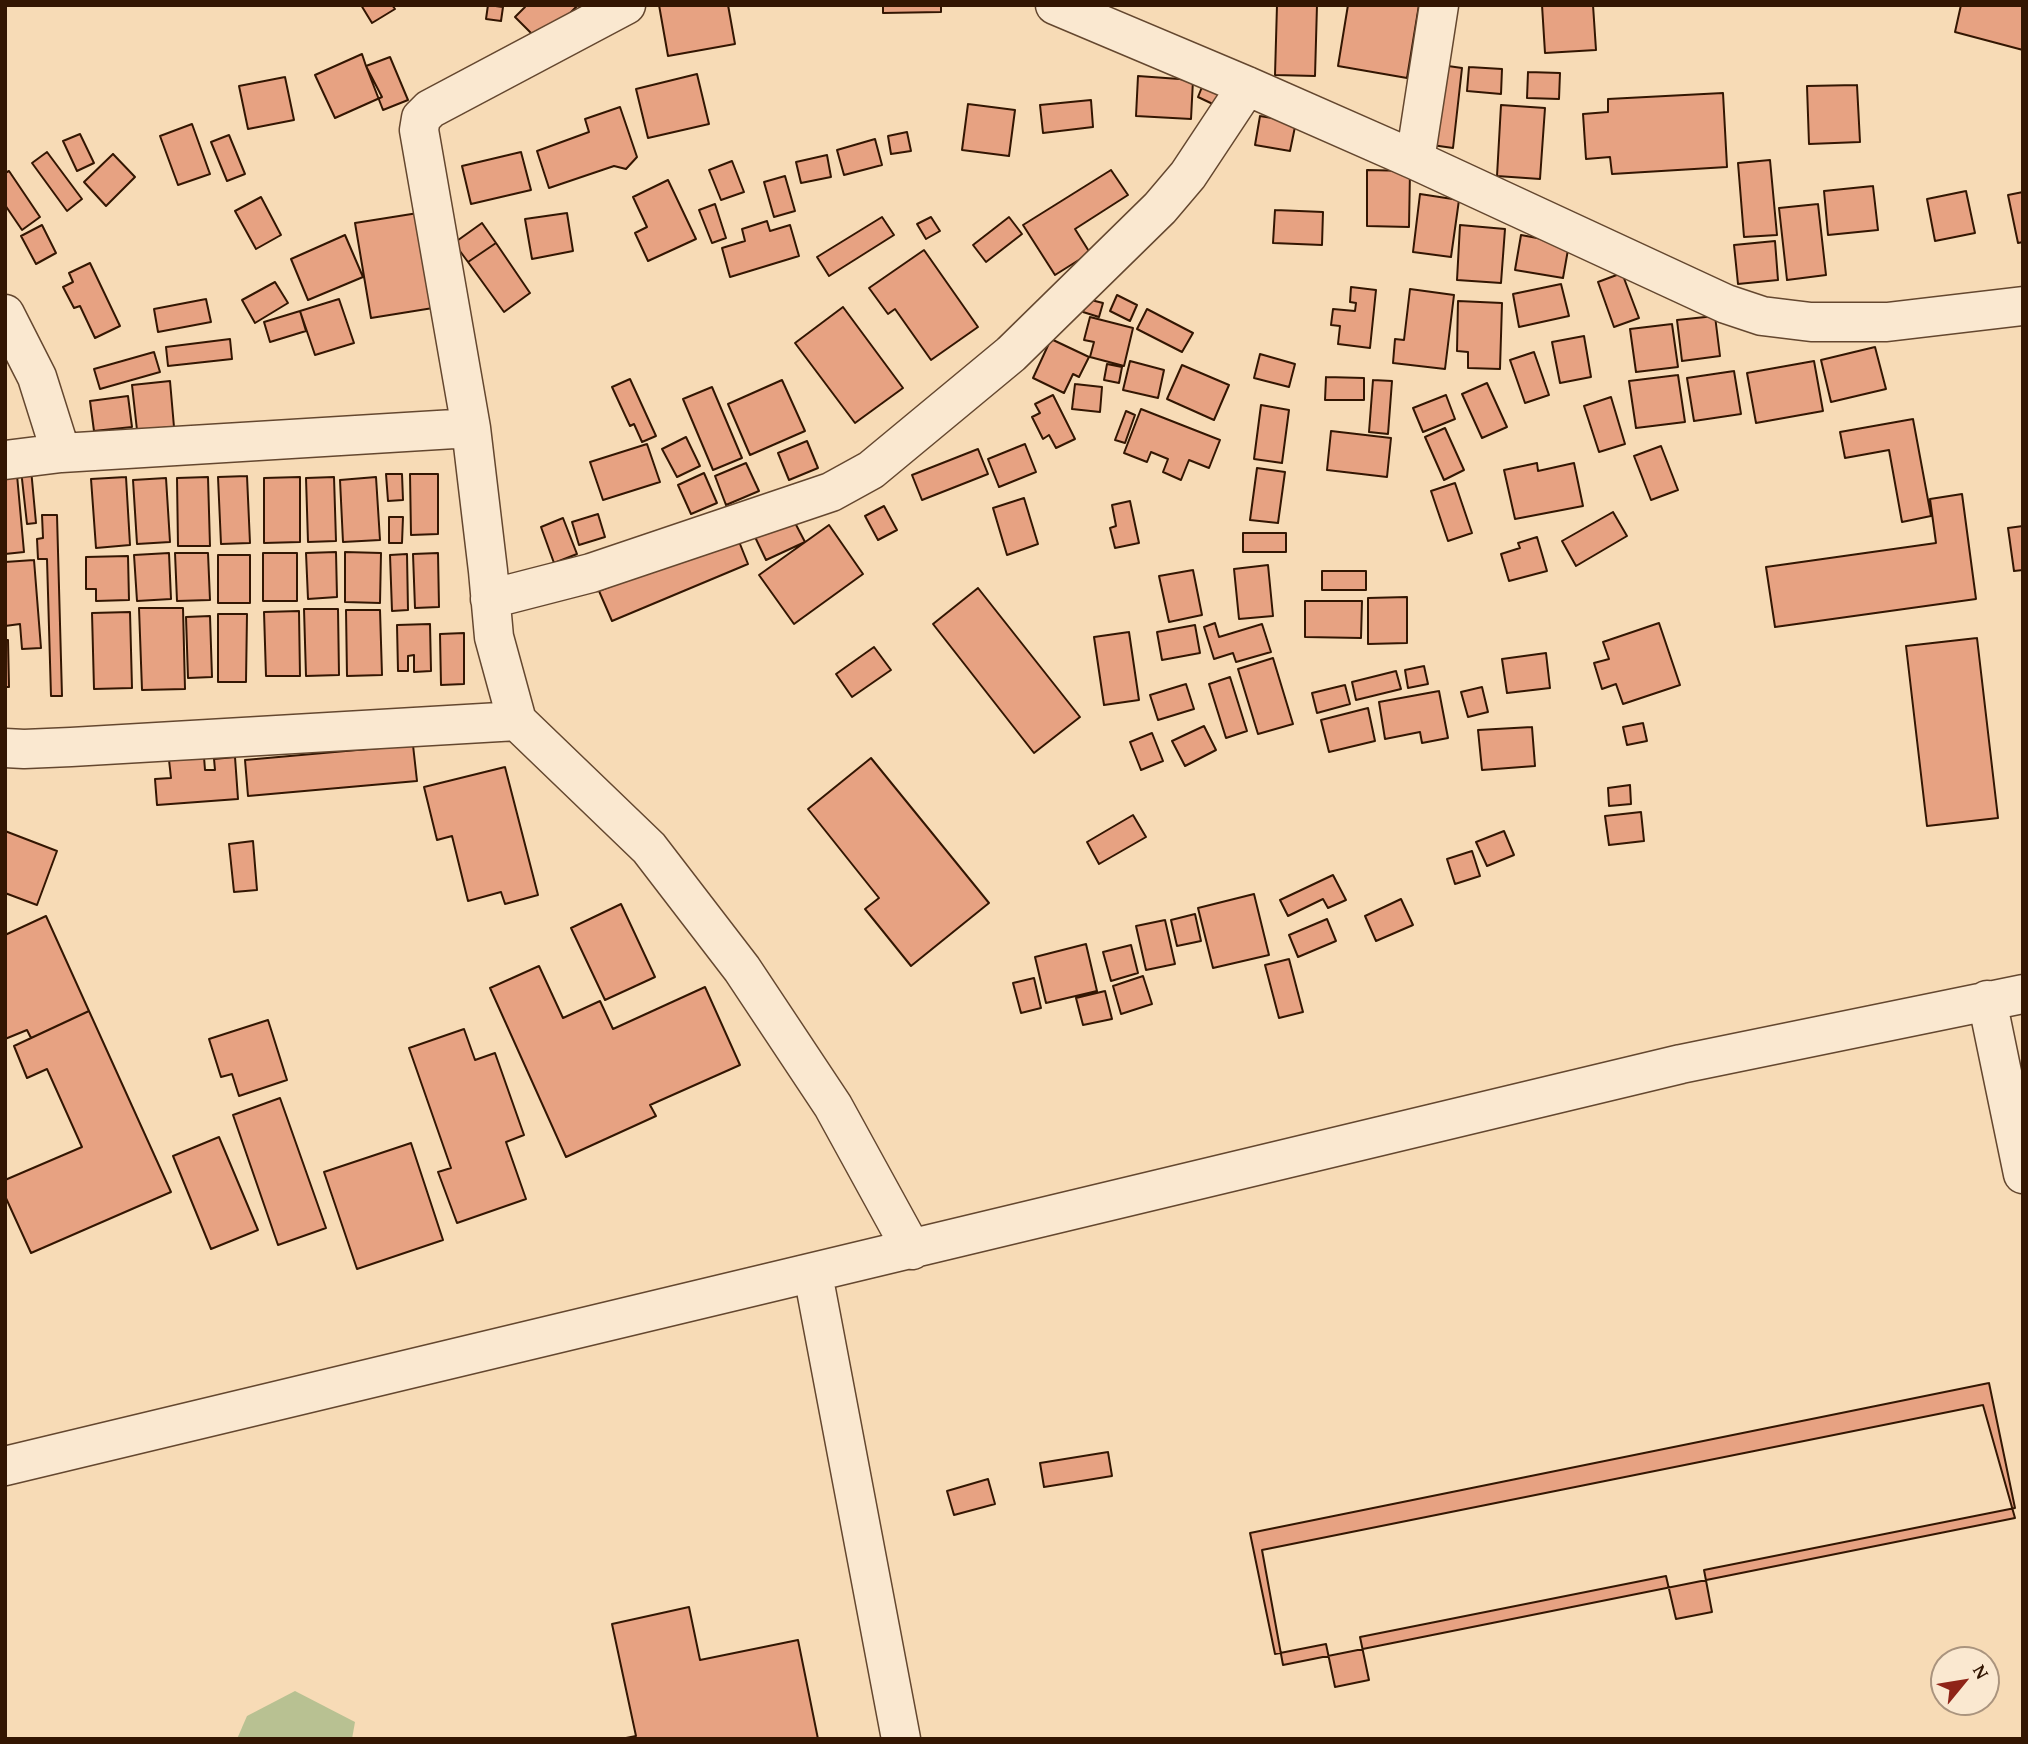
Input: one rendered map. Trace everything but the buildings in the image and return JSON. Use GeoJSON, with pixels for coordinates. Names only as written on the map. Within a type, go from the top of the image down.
{"type":"FeatureCollection","features":[{"type":"Feature","properties":{"kind":"street"},"geometry":{"type":"LineString","coordinates":[[626,5],[430,110],[421,118],[419,130],[471,428],[494,637],[517,721],[649,848],[742,970],[833,1106],[912,1250]]}},
{"type":"Feature","properties":{"kind":"street"},"geometry":{"type":"LineString","coordinates":[[1055,5],[1415,160],[1726,304],[1762,316],[1811,322],[1887,322],[2023,306]]}},
{"type":"Feature","properties":{"kind":"street"},"geometry":{"type":"LineString","coordinates":[[1415,160],[1439,5]]}},
{"type":"Feature","properties":{"kind":"street"},"geometry":{"type":"LineString","coordinates":[[490,599],[590,573],[831,492],[871,470],[1011,354],[1160,208],[1188,175],[1247,86]]}},
{"type":"Feature","properties":{"kind":"street"},"geometry":{"type":"LineString","coordinates":[[5,314],[37,377],[61,453]]}},
{"type":"Feature","properties":{"kind":"street"},"geometry":{"type":"LineString","coordinates":[[5,460],[61,453],[471,428]]}},
{"type":"Feature","properties":{"kind":"street"},"geometry":{"type":"LineString","coordinates":[[5,748],[36,749],[517,721]]}},
{"type":"Feature","properties":{"kind":"street"},"geometry":{"type":"LineString","coordinates":[[5,1466],[1681,1065],[2005,997],[2023,1174]]}},
{"type":"Feature","properties":{"kind":"street"},"geometry":{"type":"LineString","coordinates":[[813,1274],[901,1739]]}},
{"type":"Feature","properties":{"kind":"green space"},"geometry":{"type":"Polygon","coordinates":[[[295,1691],[355,1722],[352,1739],[237,1739],[247,1716],[295,1691]]]}}]}
